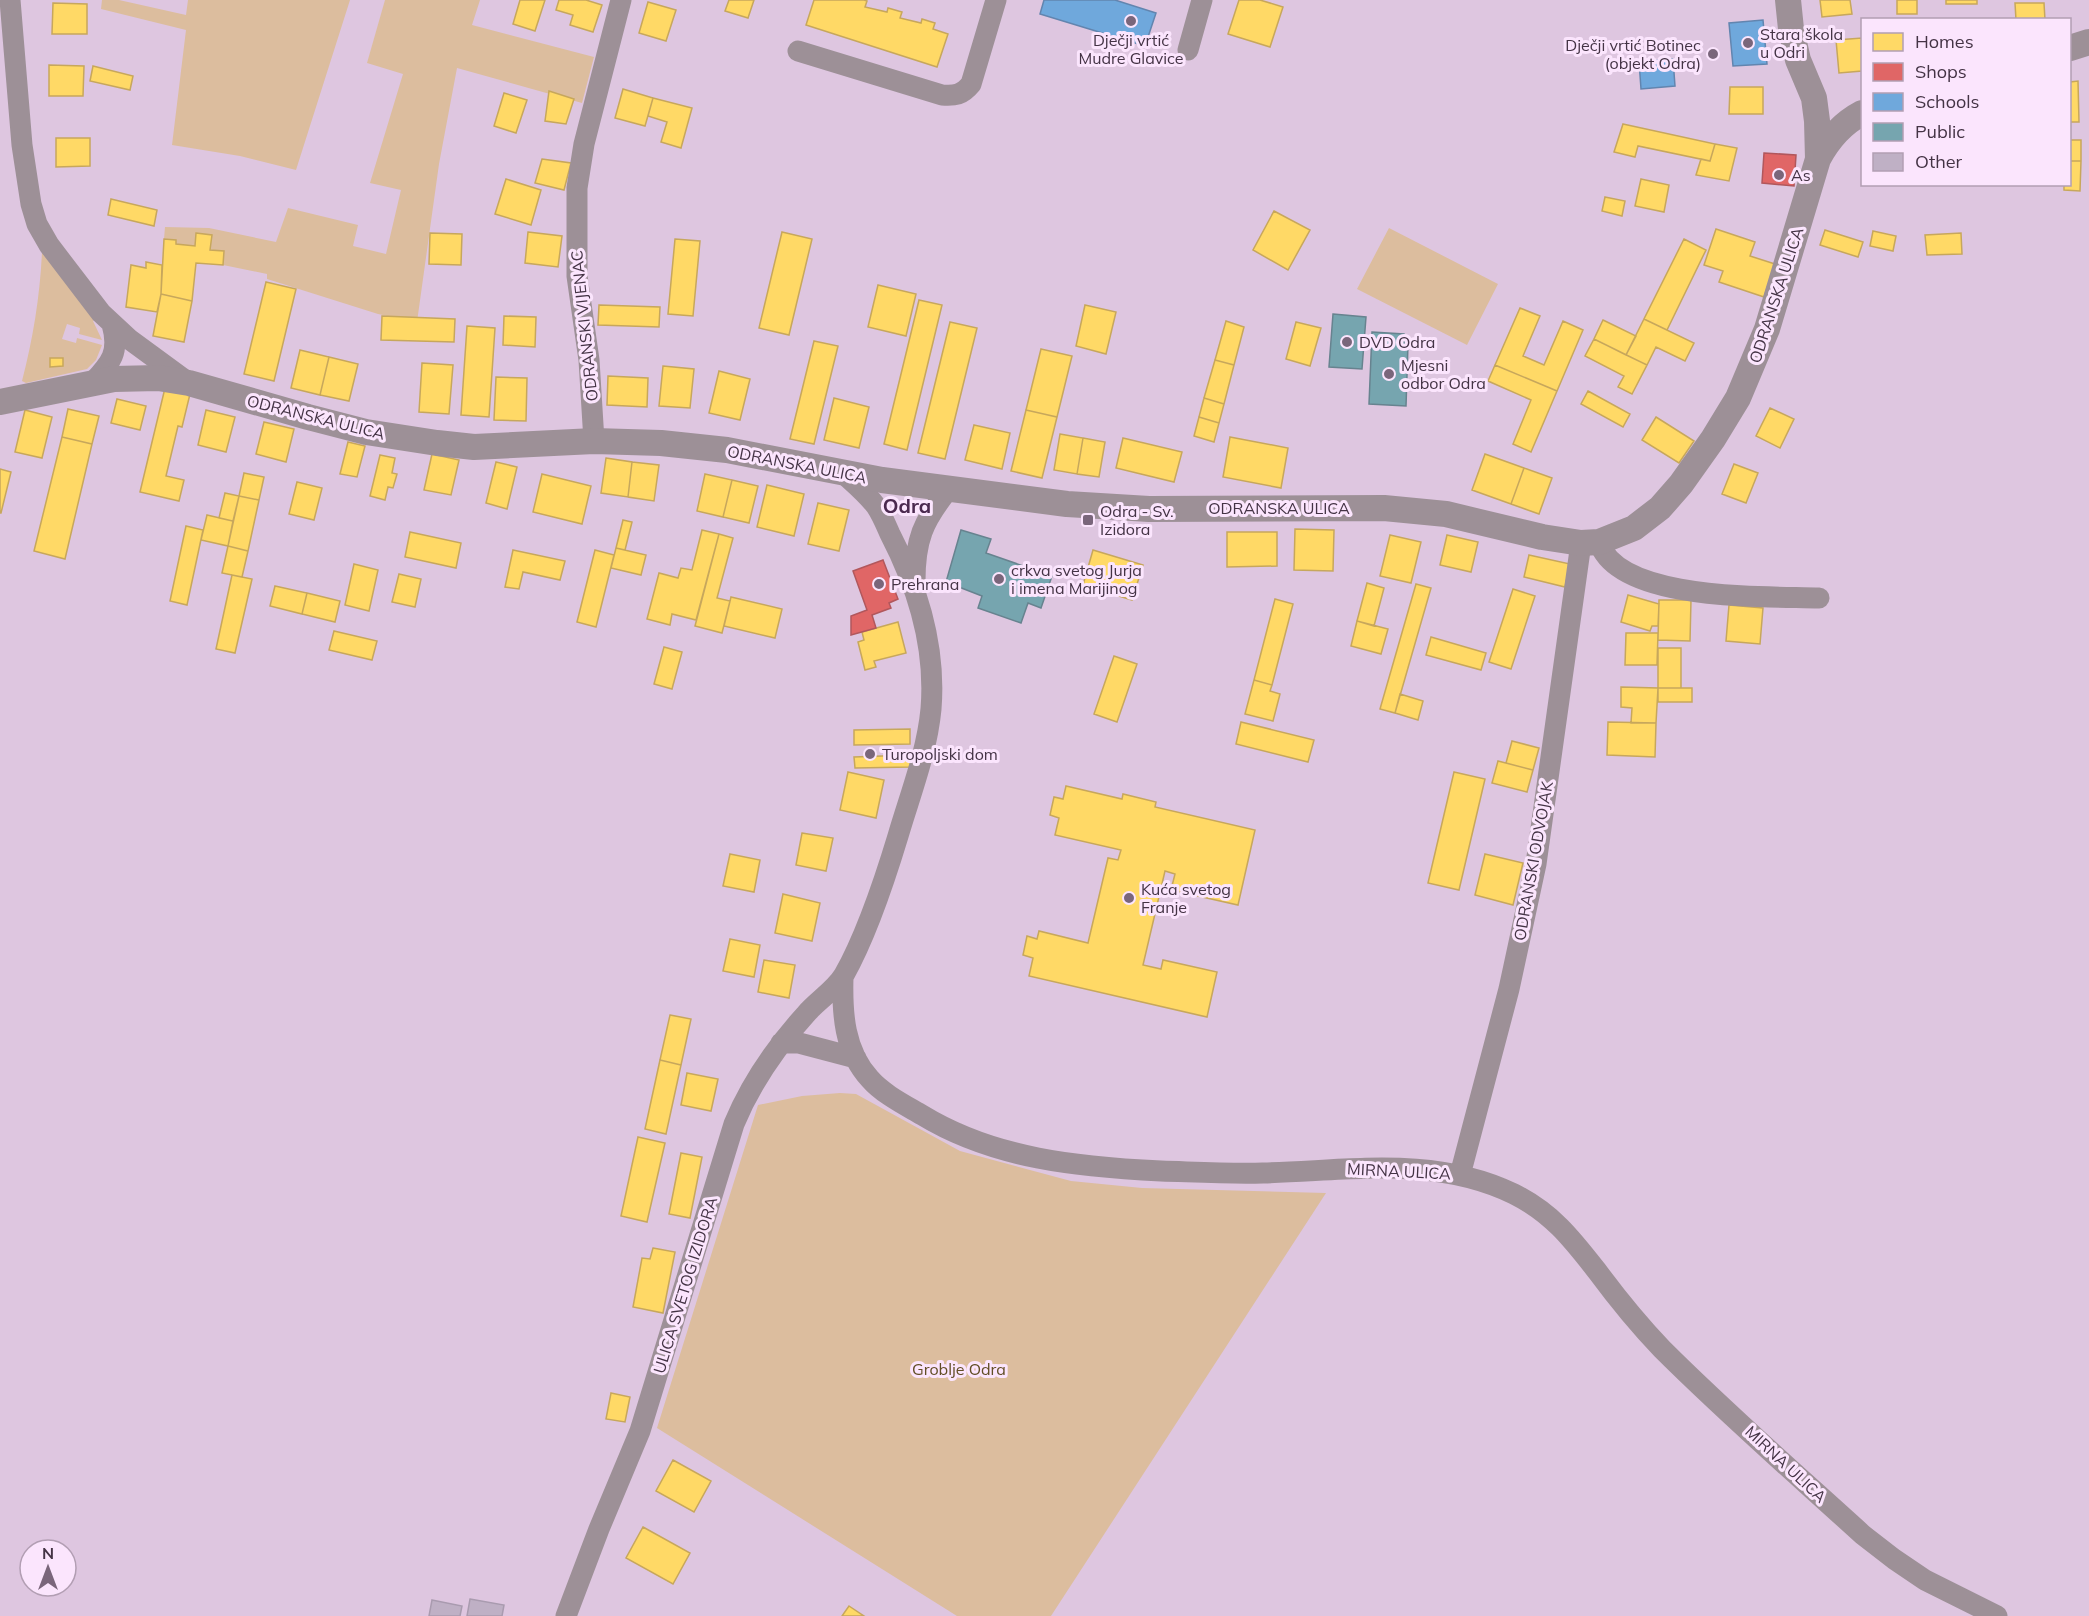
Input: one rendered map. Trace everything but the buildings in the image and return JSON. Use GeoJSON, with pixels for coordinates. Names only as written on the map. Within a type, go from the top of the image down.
{"type":"FeatureCollection","features":[{"type":"Feature","properties":{"kind":"street"},"geometry":{"type":"LineString","coordinates":[[10,0],[22,145],[31,204],[37,224],[74,279],[112,324],[189,383]]}},
{"type":"Feature","properties":{"kind":"street","name":"ODRANSKI VIJENAC"},"geometry":{"type":"LineString","coordinates":[[594,441],[589,360],[577,276],[577,188],[584,144],[621,0]]}},
{"type":"Feature","properties":{"kind":"street"},"geometry":{"type":"LineString","coordinates":[[798,51],[942,95],[955,96],[964,93],[971,84],[996,0]]}},
{"type":"Feature","properties":{"kind":"street"},"geometry":{"type":"LineString","coordinates":[[1188,50],[1202,0]]}},
{"type":"Feature","properties":{"kind":"street"},"geometry":{"type":"LineString","coordinates":[[1788,0],[1791,29],[1798,60],[1814,98],[1818,159]]}},
{"type":"Feature","properties":{"kind":"street"},"geometry":{"type":"LineString","coordinates":[[2071,48],[2089,42]]}},
{"type":"Feature","properties":{"kind":"street"},"geometry":{"type":"LineString","coordinates":[[1814,98],[1838,110],[1861,112]]}},
{"type":"Feature","properties":{"kind":"street","name":"ODRANSKA ULICA"},"geometry":{"type":"LineString","coordinates":[[0,402],[93,382],[136,377],[174,380],[366,432],[437,443],[474,447],[594,441],[661,443],[716,448],[844,474],[948,490],[1108,508],[1351,508],[1424,511],[1446,514],[1542,537],[1590,542],[1634,528],[1660,508],[1713,439],[1738,399],[1767,329],[1818,159],[1824,148],[1844,126],[1861,113]]}},
{"type":"Feature","properties":{"kind":"street"},"geometry":{"type":"LineString","coordinates":[[93,382],[111,360],[116,348],[112,324]]}},
{"type":"Feature","properties":{"kind":"street"},"geometry":{"type":"LineString","coordinates":[[843,977],[888,870],[926,738],[930,710],[930,658],[927,632],[905,564],[876,507],[844,474]]}},
{"type":"Feature","properties":{"kind":"street"},"geometry":{"type":"LineString","coordinates":[[915,594],[915,563],[920,536],[928,517],[948,490]]}},
{"type":"Feature","properties":{"kind":"street"},"geometry":{"type":"LineString","coordinates":[[1590,542],[1618,567],[1639,579],[1661,585],[1706,593],[1819,598]]}},
{"type":"Feature","properties":{"kind":"street","name":"ODRANSKI ODVOJAK"},"geometry":{"type":"LineString","coordinates":[[1460,1175],[1509,989],[1536,864],[1590,542]]}},
{"type":"Feature","properties":{"kind":"street","name":"MIRNA ULICA"},"geometry":{"type":"LineString","coordinates":[[843,977],[842,1011],[847,1037],[856,1058],[870,1080],[899,1102],[942,1127],[994,1147],[1064,1163],[1107,1168],[1220,1173],[1264,1173],[1347,1167],[1430,1170],[1460,1175],[1510,1192],[1540,1208],[1573,1239],[1628,1310],[1661,1348],[1863,1535],[1925,1580],[1997,1616]]}},
{"type":"Feature","properties":{"kind":"street","name":"ULICA SVETOG IZIDORA"},"geometry":{"type":"LineString","coordinates":[[566,1616],[640,1431],[742,1103],[781,1043],[813,1006],[843,977]]}},
{"type":"Feature","properties":{"kind":"street"},"geometry":{"type":"LineString","coordinates":[[781,1043],[799,1043],[856,1058]]}},
{"type":"Feature","properties":{"kind":"green space"},"geometry":{"type":"Polygon","coordinates":[[[102,0],[119,0],[186,15],[188,0],[350,0],[296,170],[240,156],[172,145],[186,30],[101,9],[102,0]]]}},
{"type":"Feature","properties":{"kind":"green space"},"geometry":{"type":"Polygon","coordinates":[[[385,0],[480,0],[472,25],[594,57],[582,103],[457,68],[439,164],[417,322],[378,314],[267,279],[267,274],[223,265],[224,251],[210,250],[196,233],[195,246],[176,244],[175,240],[164,239],[165,227],[209,228],[276,242],[288,208],[358,225],[353,246],[386,254],[401,190],[370,183],[403,74],[367,63],[385,0]]]}},
{"type":"Feature","properties":{"kind":"green space"},"geometry":{"type":"Polygon","coordinates":[[[1389,228],[1498,284],[1467,345],[1357,289],[1389,228]]]}},
{"type":"Feature","properties":{"kind":"green space"},"geometry":{"type":"Polygon","coordinates":[[[42,252],[96,318],[93,321],[102,340],[79,334],[80,328],[67,324],[62,339],[76,343],[77,338],[102,345],[96,360],[87,369],[26,383],[22,381],[40,285],[42,252]]]}},
{"type":"Feature","properties":{"kind":"green space","name":"Groblje Odra"},"geometry":{"type":"Polygon","coordinates":[[[856,1094],[960,1151],[1071,1181],[1142,1188],[1326,1193],[1051,1616],[957,1616],[657,1428],[758,1105],[802,1096],[856,1094]]]}},
{"type":"Feature","properties":{"kind":"place","name":"Dječji vrtić Mudre Glavice"},"geometry":{"type":"Point","coordinates":[1131,21]}},
{"type":"Feature","properties":{"kind":"place","name":"Stara škola u Odri"},"geometry":{"type":"Point","coordinates":[1748,43]}},
{"type":"Feature","properties":{"kind":"place","name":"Dječji vrtić Botinec (objekt Odra)"},"geometry":{"type":"Point","coordinates":[1713,54]}},
{"type":"Feature","properties":{"kind":"place","name":"As"},"geometry":{"type":"Point","coordinates":[1779,175]}},
{"type":"Feature","properties":{"kind":"place","name":"DVD Odra"},"geometry":{"type":"Point","coordinates":[1347,342]}},
{"type":"Feature","properties":{"kind":"place","name":"Mjesni odbor Odra"},"geometry":{"type":"Point","coordinates":[1389,374]}},
{"type":"Feature","properties":{"kind":"place","name":"Odra - Sv. Izidora"},"geometry":{"type":"Point","coordinates":[1088,520]}},
{"type":"Feature","properties":{"kind":"place","name":"crkva svetog Jurja i imena Marijinog"},"geometry":{"type":"Point","coordinates":[999,579]}},
{"type":"Feature","properties":{"kind":"place","name":"Prehrana"},"geometry":{"type":"Point","coordinates":[879,584]}},
{"type":"Feature","properties":{"kind":"place","name":"Turopoljski dom"},"geometry":{"type":"Point","coordinates":[870,754]}},
{"type":"Feature","properties":{"kind":"place","name":"Kuća svetog Franje"},"geometry":{"type":"Point","coordinates":[1129,898]}},
{"type":"Feature","properties":{"kind":"district","name":"Odra"},"geometry":{"type":"Point","coordinates":[907,505]}}]}
